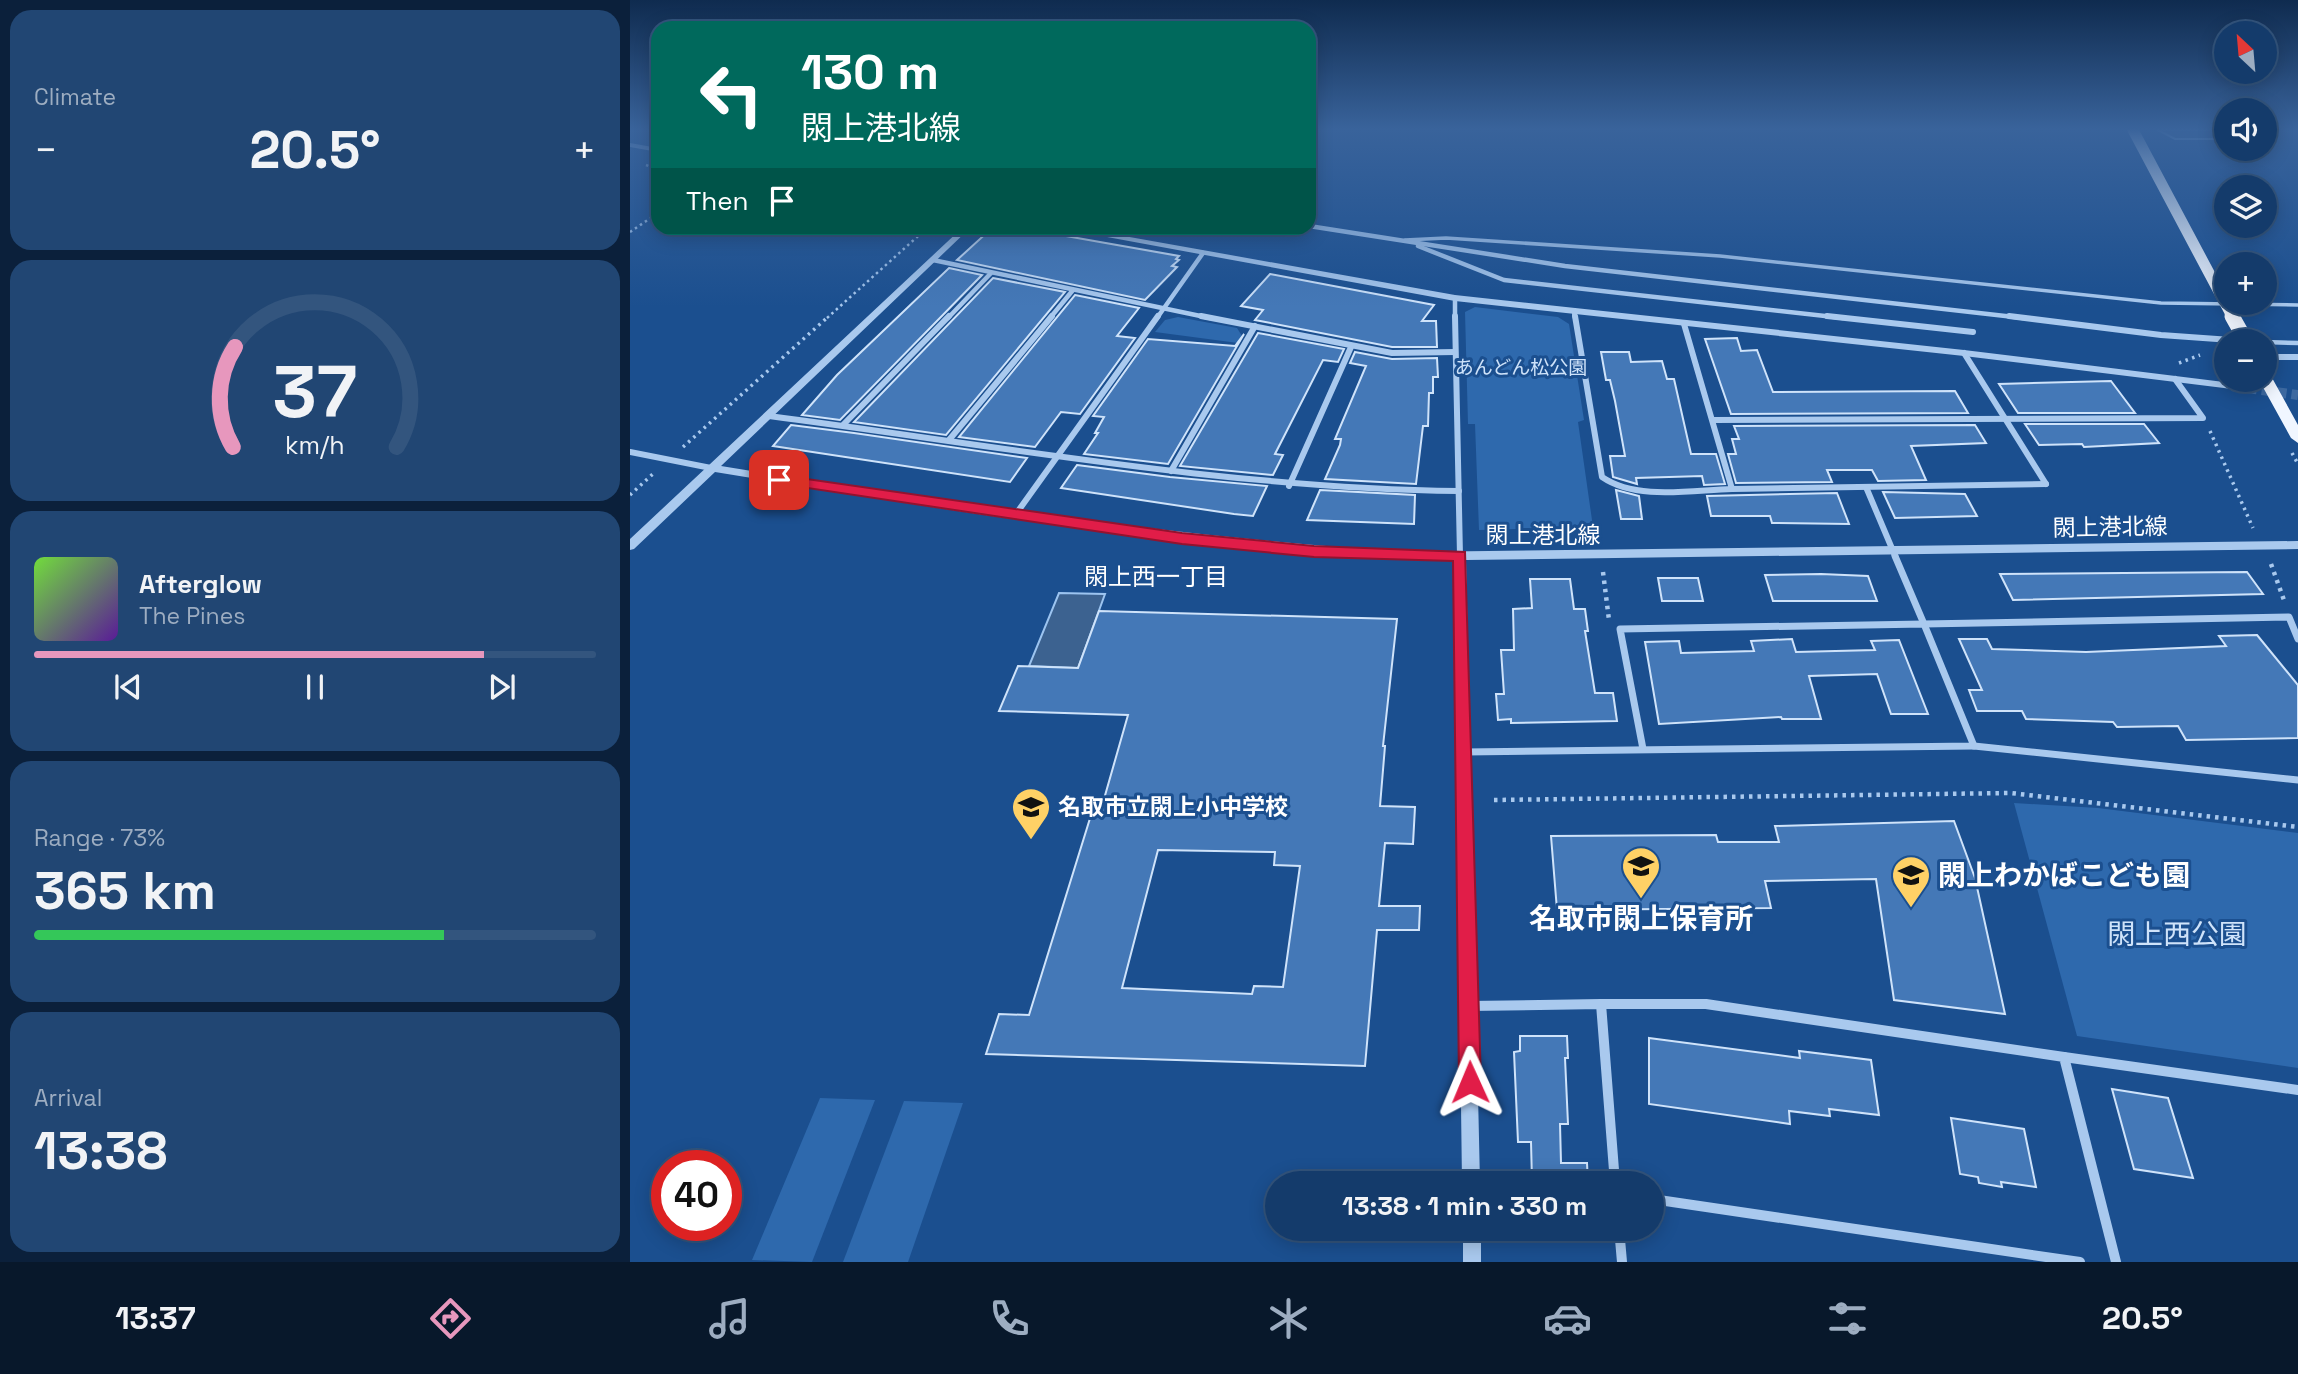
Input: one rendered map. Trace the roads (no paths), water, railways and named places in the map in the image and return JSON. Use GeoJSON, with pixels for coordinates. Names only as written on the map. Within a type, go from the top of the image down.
{"type":"FeatureCollection","features":[{"type":"Feature","properties":{"kind":"main road"},"geometry":{"type":"LineString","coordinates":[[2165,189],[2241,329]]}},
{"type":"Feature","properties":{"kind":"main road"},"geometry":{"type":"LineString","coordinates":[[2273,392],[2298,438]]}},
{"type":"Feature","properties":{"kind":"street"},"geometry":{"type":"LineString","coordinates":[[1316,227],[1565,266],[1883,300],[2161,335],[2214,337]]}},
{"type":"Feature","properties":{"kind":"street"},"geometry":{"type":"LineString","coordinates":[[630,546],[958,235]]}},
{"type":"Feature","properties":{"kind":"street"},"geometry":{"type":"LineString","coordinates":[[1107,235],[1455,298],[1964,353],[2214,384]]}},
{"type":"Feature","properties":{"kind":"street"},"geometry":{"type":"LineString","coordinates":[[1405,240],[1504,280],[1973,332]]}},
{"type":"Feature","properties":{"kind":"street"},"geometry":{"type":"LineString","coordinates":[[1016,514],[1203,253]]}},
{"type":"Feature","properties":{"kind":"street"},"geometry":{"type":"LineString","coordinates":[[933,260],[1351,346],[1392,353],[1455,352]]}},
{"type":"Feature","properties":{"kind":"street"},"geometry":{"type":"LineString","coordinates":[[843,425],[991,273]]}},
{"type":"Feature","properties":{"kind":"street"},"geometry":{"type":"LineString","coordinates":[[949,440],[1073,290]]}},
{"type":"Feature","properties":{"kind":"street"},"geometry":{"type":"LineString","coordinates":[[1455,298],[1471,1171]]}},
{"type":"Feature","properties":{"kind":"street"},"geometry":{"type":"LineString","coordinates":[[1574,312],[1602,477],[1627,489],[2046,484],[1964,353]]}},
{"type":"Feature","properties":{"kind":"street"},"geometry":{"type":"LineString","coordinates":[[1684,324],[1732,489]]}},
{"type":"Feature","properties":{"kind":"street"},"geometry":{"type":"LineString","coordinates":[[1171,471],[1255,326]]}},
{"type":"Feature","properties":{"kind":"street"},"geometry":{"type":"LineString","coordinates":[[1289,486],[1351,346]]}},
{"type":"Feature","properties":{"kind":"street"},"geometry":{"type":"LineString","coordinates":[[2277,357],[2298,357]]}},
{"type":"Feature","properties":{"kind":"street"},"geometry":{"type":"LineString","coordinates":[[1713,420],[2203,418],[2175,379]]}},
{"type":"Feature","properties":{"kind":"street"},"geometry":{"type":"LineString","coordinates":[[769,416],[1289,486],[1380,492],[1459,491]]}},
{"type":"Feature","properties":{"kind":"street"},"geometry":{"type":"LineString","coordinates":[[630,452],[711,468]]}},
{"type":"Feature","properties":{"kind":"street","name":"閖上港北線"},"geometry":{"type":"LineString","coordinates":[[711,468],[1182,539],[1287,549],[1460,556],[2298,545]]}},
{"type":"Feature","properties":{"kind":"street"},"geometry":{"type":"LineString","coordinates":[[1866,487],[1974,746]]}},
{"type":"Feature","properties":{"kind":"street"},"geometry":{"type":"LineString","coordinates":[[1643,750],[1620,629],[2289,617],[2298,639]]}},
{"type":"Feature","properties":{"kind":"street"},"geometry":{"type":"LineString","coordinates":[[1465,752],[1974,746],[2298,780]]}},
{"type":"Feature","properties":{"kind":"street"},"geometry":{"type":"LineString","coordinates":[[1601,1003],[1614,1171]]}},
{"type":"Feature","properties":{"kind":"street"},"geometry":{"type":"LineString","coordinates":[[1469,1006],[1706,1004],[2298,1090]]}},
{"type":"Feature","properties":{"kind":"street"},"geometry":{"type":"LineString","coordinates":[[2064,1056],[2116,1262]]}},
{"type":"Feature","properties":{"kind":"street"},"geometry":{"type":"LineString","coordinates":[[1664,1201],[2080,1262]]}},
{"type":"Feature","properties":{"kind":"street"},"geometry":{"type":"LineString","coordinates":[[1472,1241],[1472,1262]]}},
{"type":"Feature","properties":{"kind":"street"},"geometry":{"type":"LineString","coordinates":[[1620,1241],[1622,1262]]}},
{"type":"Feature","properties":{"kind":"lane"},"geometry":{"type":"LineString","coordinates":[[1405,240],[1446,237],[1720,256],[2161,303],[2298,305]]}},
{"type":"Feature","properties":{"kind":"lane"},"geometry":{"type":"LineString","coordinates":[[2277,342],[2298,343]]}},
{"type":"Feature","properties":{"kind":"tunnel"},"geometry":{"type":"LineString","coordinates":[[2276,392],[2298,395]]}},
{"type":"Feature","properties":{"kind":"place","name":"名取市立閖上小中学校"},"geometry":{"type":"Point","coordinates":[1031,841]}},
{"type":"Feature","properties":{"kind":"place","name":"名取市閖上保育所"},"geometry":{"type":"Point","coordinates":[1641,900]}},
{"type":"Feature","properties":{"kind":"place","name":"閖上わかばこども園"},"geometry":{"type":"Point","coordinates":[1911,909]}},
{"type":"Feature","properties":{"kind":"district","name":"閖上西一丁目"},"geometry":{"type":"Point","coordinates":[1156,576]}},
{"type":"Feature","properties":{"kind":"park label","name":"あんどん松公園"},"geometry":{"type":"Point","coordinates":[1521,367]}},
{"type":"Feature","properties":{"kind":"park label","name":"閖上西公園"},"geometry":{"type":"Point","coordinates":[2177,934]}}]}
